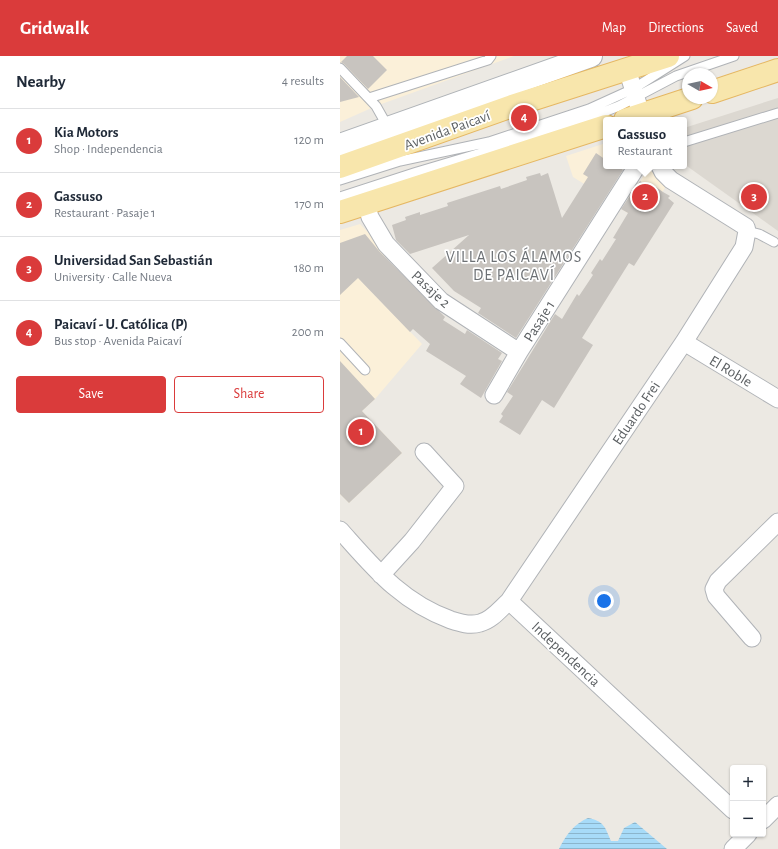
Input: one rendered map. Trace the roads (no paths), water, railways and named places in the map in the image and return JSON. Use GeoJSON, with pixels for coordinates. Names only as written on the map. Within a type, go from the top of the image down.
{"type":"FeatureCollection","features":[{"type":"Feature","properties":{"kind":"main road","name":"Avenida Paicaví"},"geometry":{"type":"LineString","coordinates":[[634,102],[668,56]]}},
{"type":"Feature","properties":{"kind":"main road"},"geometry":{"type":"LineString","coordinates":[[718,90],[778,70]]}},
{"type":"Feature","properties":{"kind":"main road","name":"Avenida Paicaví"},"geometry":{"type":"LineString","coordinates":[[340,167],[512,106],[634,102],[682,99]]}},
{"type":"Feature","properties":{"kind":"main road"},"geometry":{"type":"LineString","coordinates":[[340,212],[603,127]]}},
{"type":"Feature","properties":{"kind":"street","name":"Avenida Paicaví"},"geometry":{"type":"LineString","coordinates":[[340,145],[389,129],[564,61],[591,56]]}},
{"type":"Feature","properties":{"kind":"street","name":"Pasaje 1"},"geometry":{"type":"LineString","coordinates":[[494,395],[519,352],[635,169]]}},
{"type":"Feature","properties":{"kind":"street"},"geometry":{"type":"LineString","coordinates":[[662,169],[671,180],[744,227]]}},
{"type":"Feature","properties":{"kind":"street","name":"Pasaje 2"},"geometry":{"type":"LineString","coordinates":[[366,203],[370,217],[386,244],[441,301],[519,352]]}},
{"type":"Feature","properties":{"kind":"street","name":"Eduardo Frei"},"geometry":{"type":"LineString","coordinates":[[509,601],[684,342],[744,247],[744,227]]}},
{"type":"Feature","properties":{"kind":"street","name":"El Roble"},"geometry":{"type":"LineString","coordinates":[[684,342],[778,400]]}},
{"type":"Feature","properties":{"kind":"street"},"geometry":{"type":"LineString","coordinates":[[381,575],[412,541],[455,486],[424,452]]}},
{"type":"Feature","properties":{"kind":"street"},"geometry":{"type":"LineString","coordinates":[[752,638],[716,596],[714,588],[718,581],[778,522]]}},
{"type":"Feature","properties":{"kind":"street"},"geometry":{"type":"LineString","coordinates":[[340,530],[381,575],[398,590],[439,616],[466,624],[475,625],[486,621],[509,601]]}},
{"type":"Feature","properties":{"kind":"street","name":"Independencia"},"geometry":{"type":"LineString","coordinates":[[509,601],[730,807]]}},
{"type":"Feature","properties":{"kind":"street"},"geometry":{"type":"LineString","coordinates":[[766,817],[778,806]]}},
{"type":"Feature","properties":{"kind":"street"},"geometry":{"type":"LineString","coordinates":[[733,849],[745,837]]}},
{"type":"Feature","properties":{"kind":"lane"},"geometry":{"type":"LineString","coordinates":[[369,98],[488,60],[491,56]]}},
{"type":"Feature","properties":{"kind":"lane"},"geometry":{"type":"LineString","coordinates":[[340,180],[400,161],[488,142],[589,109],[634,102],[685,56]]}},
{"type":"Feature","properties":{"kind":"lane"},"geometry":{"type":"LineString","coordinates":[[340,197],[491,150],[634,102],[676,76],[734,56]]}},
{"type":"Feature","properties":{"kind":"lane"},"geometry":{"type":"LineString","coordinates":[[340,68],[376,106],[389,129]]}},
{"type":"Feature","properties":{"kind":"lane"},"geometry":{"type":"LineString","coordinates":[[687,141],[778,113]]}},
{"type":"Feature","properties":{"kind":"lane"},"geometry":{"type":"LineString","coordinates":[[744,227],[774,242]]}},
{"type":"Feature","properties":{"kind":"lane"},"geometry":{"type":"LineString","coordinates":[[340,343],[365,370]]}},
{"type":"Feature","properties":{"kind":"water"},"geometry":{"type":"Polygon","coordinates":[[[588,818],[598,821],[603,825],[611,841],[618,841],[624,828],[635,822],[667,849],[559,849],[571,830],[583,820],[588,818]]]}},
{"type":"Feature","properties":{"kind":"place","name":"Paicaví - U. Católica (P)"},"geometry":{"type":"Point","coordinates":[524,118]}},
{"type":"Feature","properties":{"kind":"place","name":"Gassuso"},"geometry":{"type":"Point","coordinates":[645,197]}},
{"type":"Feature","properties":{"kind":"place","name":"Universidad San Sebastián"},"geometry":{"type":"Point","coordinates":[754,197]}},
{"type":"Feature","properties":{"kind":"place","name":"Kia Motors"},"geometry":{"type":"Point","coordinates":[361,432]}},
{"type":"Feature","properties":{"kind":"district","name":"VILLA LOS ÁLAMOS DE PAICAVÍ"},"geometry":{"type":"Point","coordinates":[514,265]}}]}
